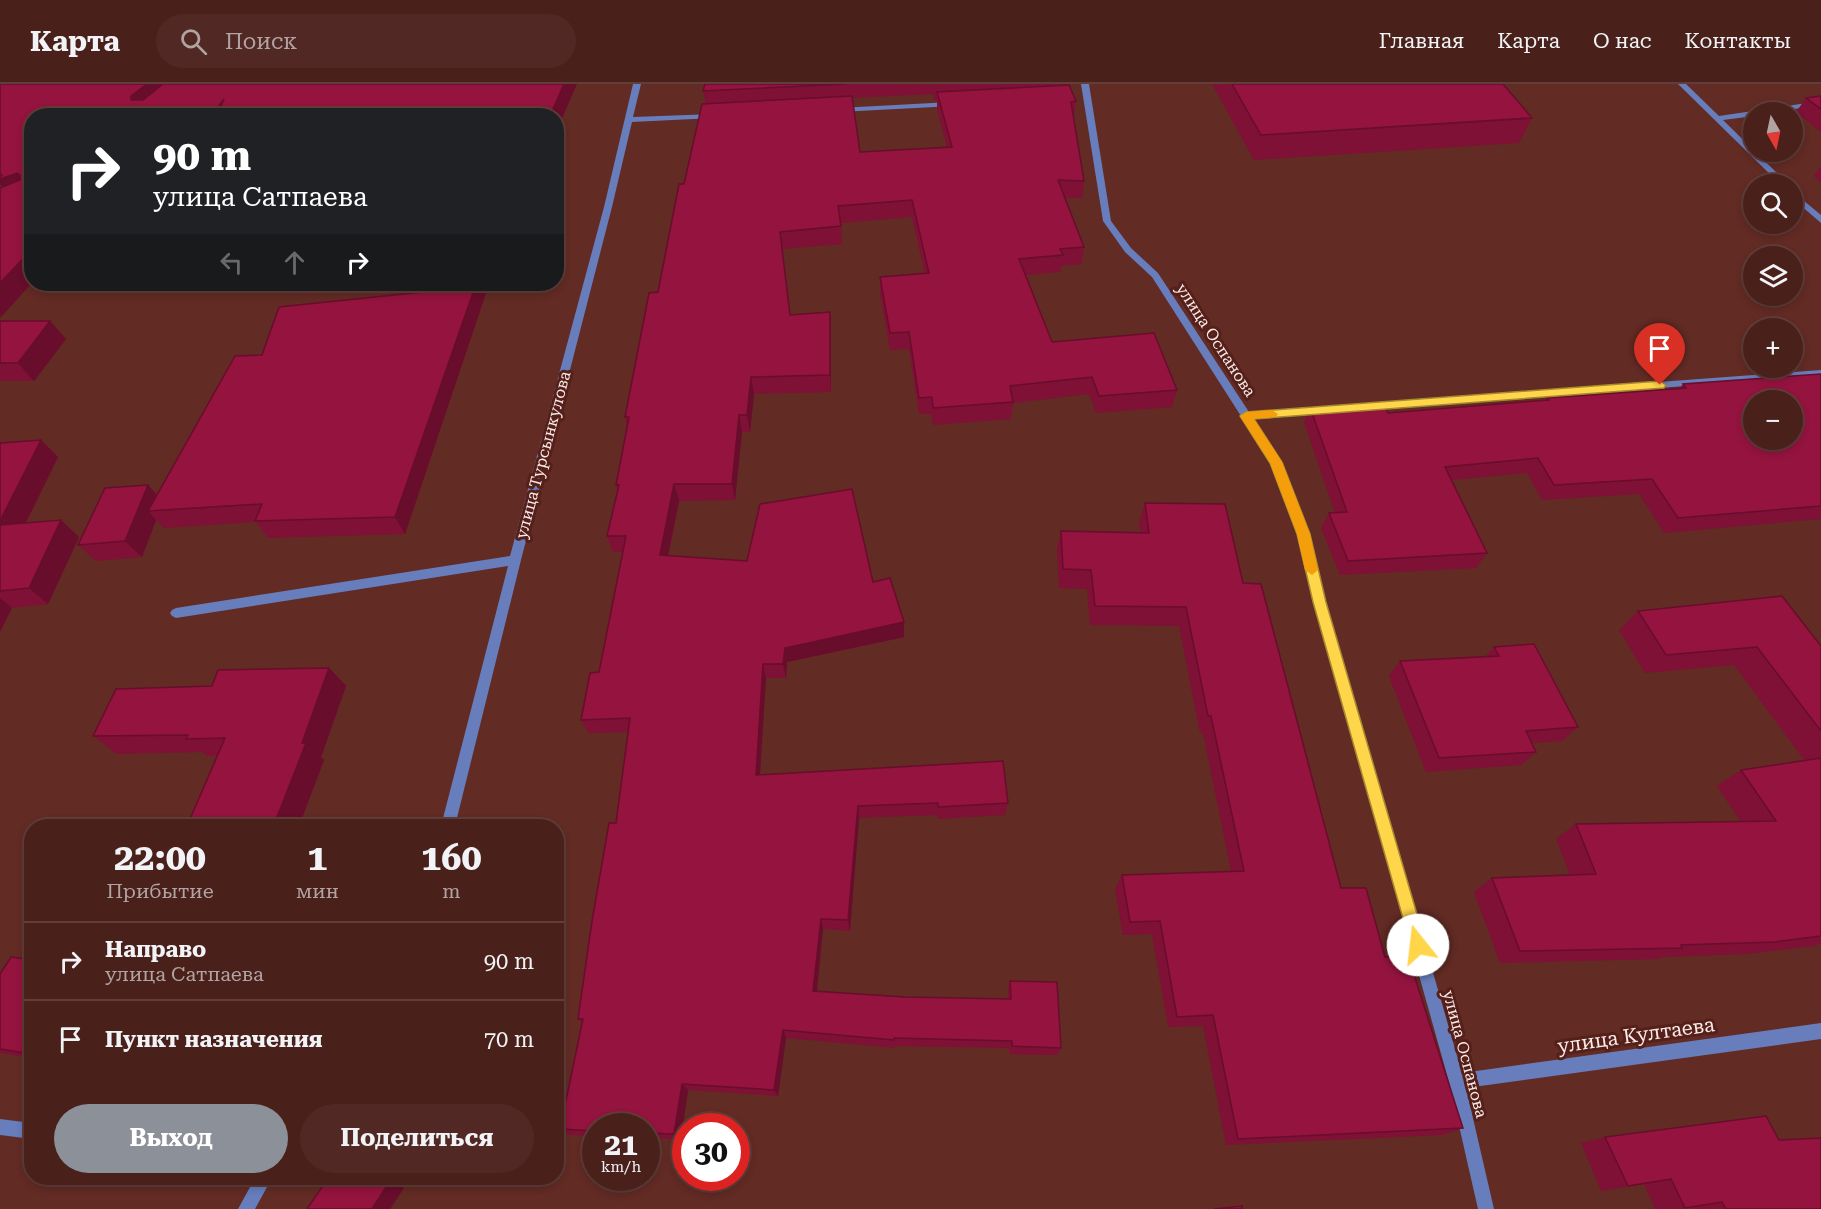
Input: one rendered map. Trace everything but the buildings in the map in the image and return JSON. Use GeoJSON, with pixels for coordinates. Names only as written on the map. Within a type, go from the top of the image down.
{"type":"FeatureCollection","features":[{"type":"Feature","properties":{"kind":"street","name":"улица Турсынкулова"},"geometry":{"type":"LineString","coordinates":[[450,819],[608,207],[637,84]]}},
{"type":"Feature","properties":{"kind":"street","name":"улица Оспанова"},"geometry":{"type":"LineString","coordinates":[[1085,84],[1081,98],[1107,221],[1129,254],[1155,275],[1276,462],[1303,534],[1320,602],[1457,1082],[1486,1209]]}},
{"type":"Feature","properties":{"kind":"street"},"geometry":{"type":"LineString","coordinates":[[1682,84],[1774,174]]}},
{"type":"Feature","properties":{"kind":"street"},"geometry":{"type":"LineString","coordinates":[[1716,119],[1821,103]]}},
{"type":"Feature","properties":{"kind":"street"},"geometry":{"type":"LineString","coordinates":[[827,110],[957,104]]}},
{"type":"Feature","properties":{"kind":"street"},"geometry":{"type":"LineString","coordinates":[[627,120],[721,116]]}},
{"type":"Feature","properties":{"kind":"street"},"geometry":{"type":"LineString","coordinates":[[1803,203],[1821,220]]}},
{"type":"Feature","properties":{"kind":"street"},"geometry":{"type":"LineString","coordinates":[[1352,408],[1821,373]]}},
{"type":"Feature","properties":{"kind":"street"},"geometry":{"type":"LineString","coordinates":[[1246,416],[1340,409]]}},
{"type":"Feature","properties":{"kind":"street"},"geometry":{"type":"LineString","coordinates":[[176,614],[515,560]]}},
{"type":"Feature","properties":{"kind":"street","name":"улица Култаева"},"geometry":{"type":"LineString","coordinates":[[1457,1082],[1821,1031]]}},
{"type":"Feature","properties":{"kind":"street"},"geometry":{"type":"LineString","coordinates":[[0,1127],[24,1130]]}},
{"type":"Feature","properties":{"kind":"street"},"geometry":{"type":"LineString","coordinates":[[246,1209],[260,1185]]}},
{"type":"Feature","properties":{"kind":"slow traffic"},"geometry":{"type":"LineString","coordinates":[[1272,414],[1246,416],[1276,462],[1303,534],[1312,570]]}},
{"type":"Feature","properties":{"kind":"route"},"geometry":{"type":"LineString","coordinates":[[1418,945],[1320,602],[1303,534],[1276,462],[1246,416],[1660,385]]}}]}
